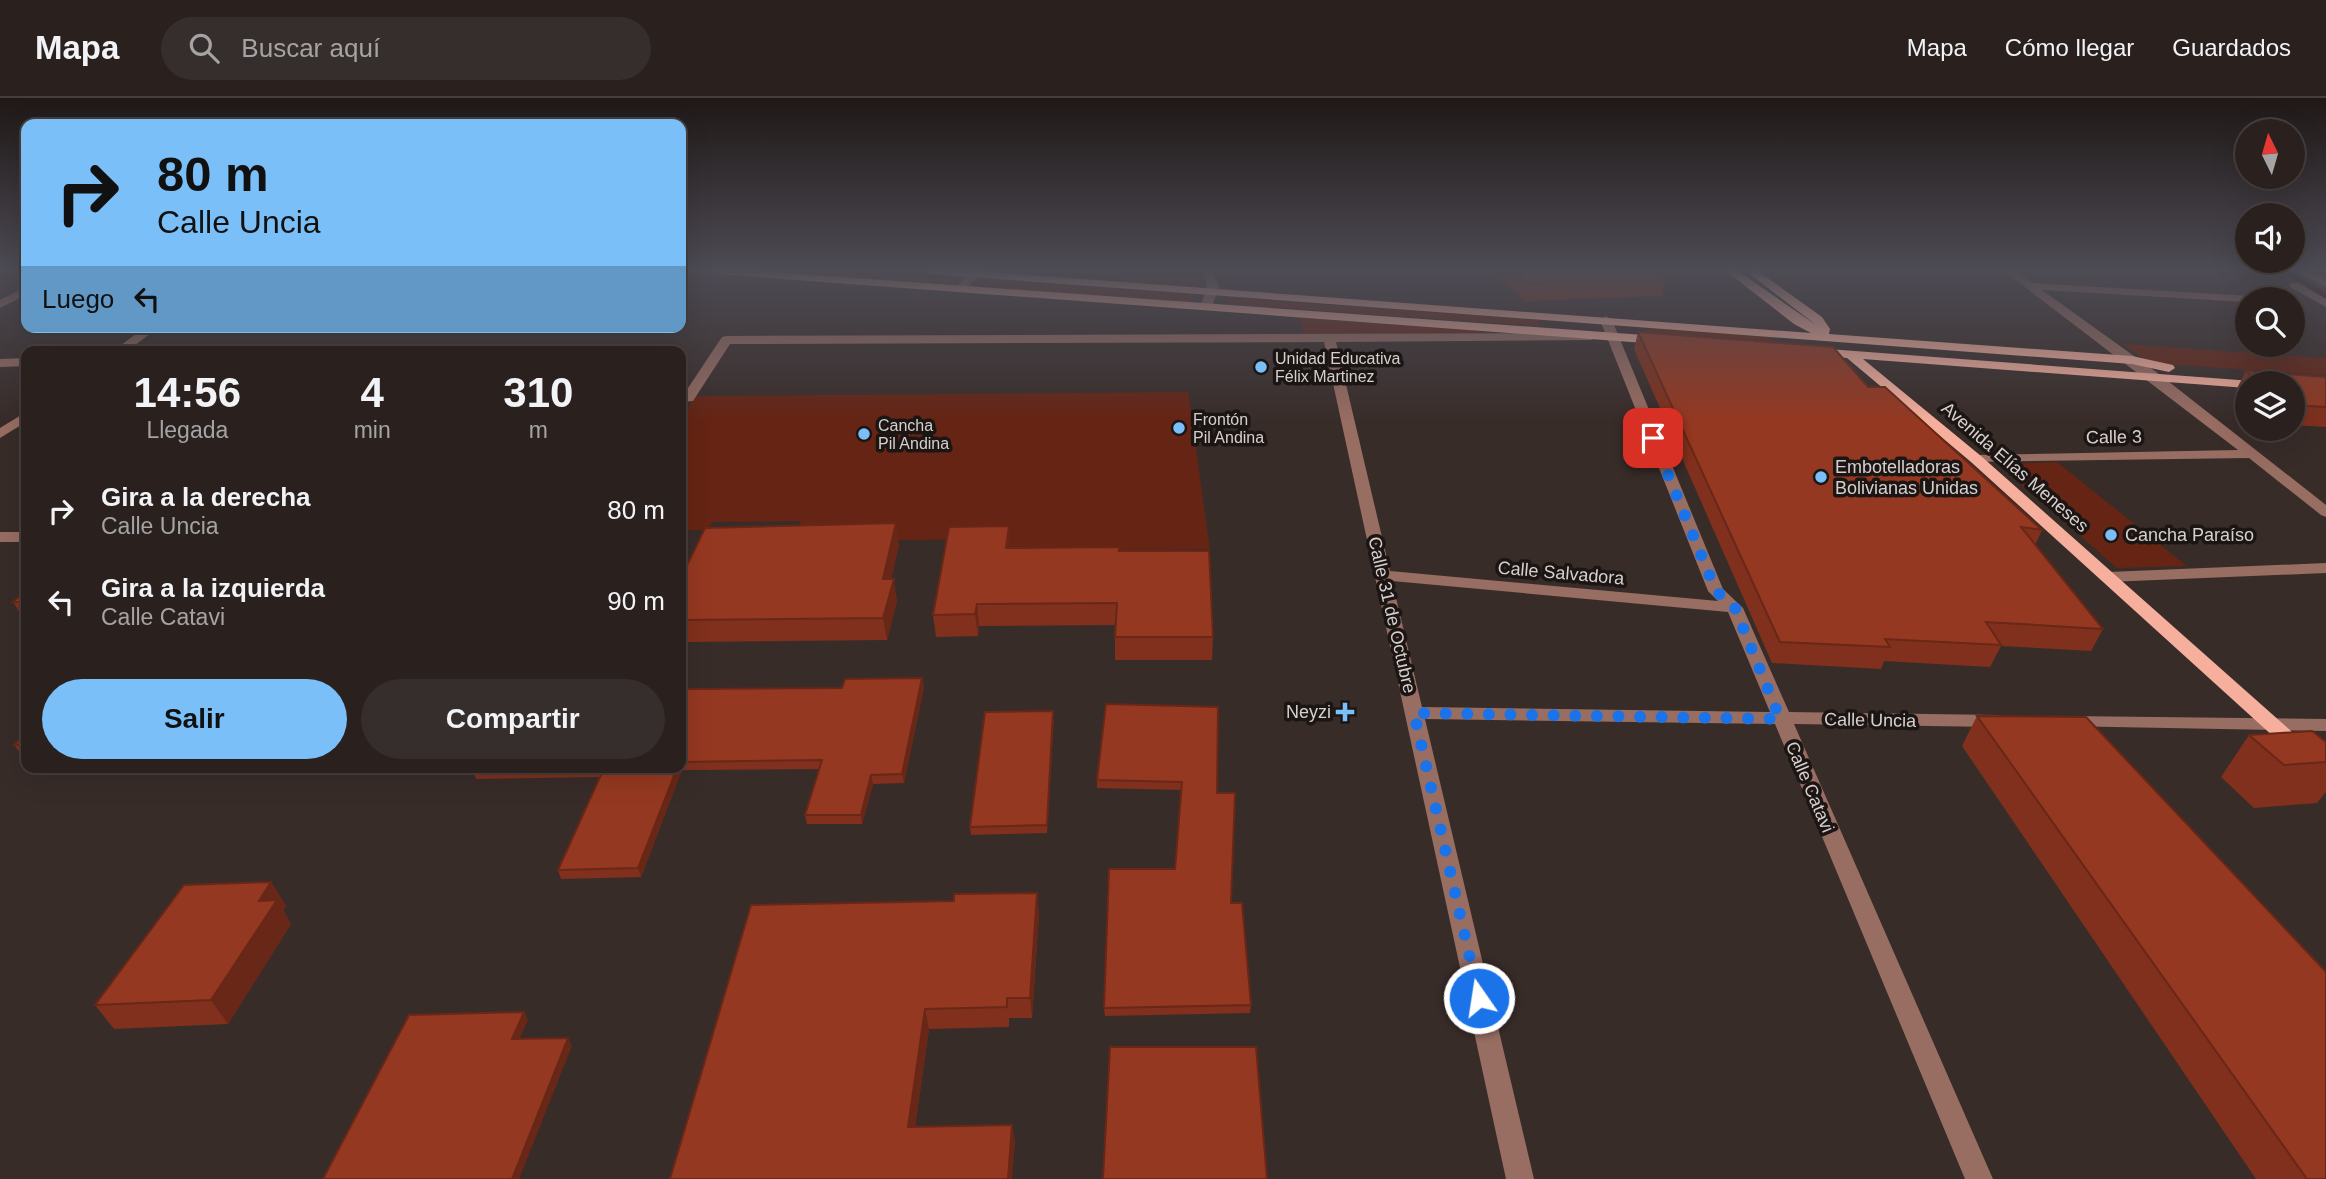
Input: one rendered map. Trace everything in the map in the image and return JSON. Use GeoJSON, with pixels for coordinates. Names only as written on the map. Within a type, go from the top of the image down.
{"type":"FeatureCollection","features":[{"type":"Feature","properties":{"kind":"main road"},"geometry":{"type":"LineString","coordinates":[[1402,321],[1678,341]]}},
{"type":"Feature","properties":{"kind":"main road"},"geometry":{"type":"LineString","coordinates":[[1624,321],[2132,360],[2163,368],[2235,373]]}},
{"type":"Feature","properties":{"kind":"main road","name":"Avenida Elías Meneses"},"geometry":{"type":"LineString","coordinates":[[1799,321],[1830,338],[1976,459],[2326,773]]}},
{"type":"Feature","properties":{"kind":"main road","name":"Avenida Elías Meneses"},"geometry":{"type":"LineString","coordinates":[[1819,321],[1830,338]]}},
{"type":"Feature","properties":{"kind":"main road"},"geometry":{"type":"LineString","coordinates":[[1797,350],[2235,383]]}},
{"type":"Feature","properties":{"kind":"street","name":"Calle Catavi"},"geometry":{"type":"LineString","coordinates":[[1607,321],[1716,591],[1735,608],[1780,719],[1979,1179]]}},
{"type":"Feature","properties":{"kind":"street"},"geometry":{"type":"LineString","coordinates":[[2078,321],[2132,360],[2326,512]]}},
{"type":"Feature","properties":{"kind":"street"},"geometry":{"type":"LineString","coordinates":[[126,346],[145,333]]}},
{"type":"Feature","properties":{"kind":"street"},"geometry":{"type":"LineString","coordinates":[[686,398],[726,340],[1612,337]]}},
{"type":"Feature","properties":{"kind":"street","name":"Calle 31 de Octubre"},"geometry":{"type":"LineString","coordinates":[[1329,338],[1520,1179]]}},
{"type":"Feature","properties":{"kind":"street"},"geometry":{"type":"LineString","coordinates":[[0,363],[21,362]]}},
{"type":"Feature","properties":{"kind":"street"},"geometry":{"type":"LineString","coordinates":[[0,434],[21,419]]}},
{"type":"Feature","properties":{"kind":"street","name":"Calle 3"},"geometry":{"type":"LineString","coordinates":[[1976,459],[2252,454]]}},
{"type":"Feature","properties":{"kind":"street"},"geometry":{"type":"LineString","coordinates":[[0,537],[21,537]]}},
{"type":"Feature","properties":{"kind":"street"},"geometry":{"type":"LineString","coordinates":[[2108,577],[2326,568]]}},
{"type":"Feature","properties":{"kind":"street","name":"Calle Salvadora"},"geometry":{"type":"LineString","coordinates":[[1384,575],[1735,608]]}},
{"type":"Feature","properties":{"kind":"street","name":"Calle Uncia"},"geometry":{"type":"LineString","coordinates":[[1414,713],[2018,721]]}},
{"type":"Feature","properties":{"kind":"street"},"geometry":{"type":"LineString","coordinates":[[2046,722],[2326,725]]}},
{"type":"Feature","properties":{"kind":"shaded area"},"geometry":{"type":"Polygon","coordinates":[[[1301,321],[1366,321],[1479,329],[1481,334],[1304,335],[1301,321]]]}},
{"type":"Feature","properties":{"kind":"shaded area"},"geometry":{"type":"Polygon","coordinates":[[[1474,321],[1539,321],[1538,326],[1474,321]]]}},
{"type":"Feature","properties":{"kind":"shaded area"},"geometry":{"type":"Polygon","coordinates":[[[1650,328],[1770,337],[1777,343],[1644,332],[1650,328]]]}},
{"type":"Feature","properties":{"kind":"shaded area"},"geometry":{"type":"Polygon","coordinates":[[[2123,344],[2235,352],[2235,357],[2326,358],[2326,375],[2305,374],[2305,371],[2165,364],[2144,359],[2123,344]]]}},
{"type":"Feature","properties":{"kind":"shaded area"},"geometry":{"type":"Polygon","coordinates":[[[1188,392],[1210,549],[1008,551],[1009,539],[794,541],[801,521],[712,522],[708,530],[686,530],[686,411],[695,396],[1188,392]]]}},
{"type":"Feature","properties":{"kind":"shaded area"},"geometry":{"type":"Polygon","coordinates":[[[2057,462],[2187,566],[2117,568],[2002,468],[2009,464],[2057,462]]]}},
{"type":"Feature","properties":{"kind":"building","name":"Embotelladoras Bolivianas Unidas"},"geometry":{"type":"Polygon","coordinates":[[[1638,332],[1833,347],[1868,387],[1885,387],[2042,530],[2021,527],[2103,629],[1986,622],[2001,645],[1885,639],[1890,647],[1780,642],[1638,332]]]}},
{"type":"Feature","properties":{"kind":"building"},"geometry":{"type":"Polygon","coordinates":[[[2305,375],[2326,377],[2326,407],[2305,406],[2305,375]]]}},
{"type":"Feature","properties":{"kind":"building"},"geometry":{"type":"Polygon","coordinates":[[[896,523],[883,579],[894,579],[883,618],[686,620],[686,568],[705,528],[896,523]]]}},
{"type":"Feature","properties":{"kind":"building"},"geometry":{"type":"Polygon","coordinates":[[[1009,526],[1006,548],[1119,547],[1119,551],[1209,551],[1213,637],[1115,637],[1117,603],[977,604],[975,614],[933,615],[949,527],[1009,526]]]}},
{"type":"Feature","properties":{"kind":"building"},"geometry":{"type":"Polygon","coordinates":[[[922,678],[902,774],[871,775],[861,815],[805,815],[822,760],[686,762],[686,689],[842,688],[845,679],[922,678]]]}},
{"type":"Feature","properties":{"kind":"building"},"geometry":{"type":"Polygon","coordinates":[[[1106,704],[1218,707],[1217,793],[1235,793],[1231,903],[1242,903],[1251,1005],[1104,1008],[1109,869],[1175,869],[1182,782],[1097,780],[1106,704]]]}},
{"type":"Feature","properties":{"kind":"building"},"geometry":{"type":"Polygon","coordinates":[[[1053,711],[1047,825],[970,827],[985,712],[1053,711]]]}},
{"type":"Feature","properties":{"kind":"building"},"geometry":{"type":"Polygon","coordinates":[[[1977,716],[2086,717],[2326,972],[2326,1179],[2307,1179],[1977,716]]]}},
{"type":"Feature","properties":{"kind":"building"},"geometry":{"type":"Polygon","coordinates":[[[2312,731],[2326,742],[2326,762],[2284,765],[2249,735],[2312,731]]]}},
{"type":"Feature","properties":{"kind":"building"},"geometry":{"type":"Polygon","coordinates":[[[602,773],[675,773],[638,868],[558,870],[602,773]]]}},
{"type":"Feature","properties":{"kind":"building"},"geometry":{"type":"Polygon","coordinates":[[[271,882],[259,901],[277,900],[211,1000],[95,1005],[184,885],[271,882]]]}},
{"type":"Feature","properties":{"kind":"building"},"geometry":{"type":"Polygon","coordinates":[[[1037,893],[1030,998],[1007,998],[1007,1007],[925,1009],[908,1127],[1012,1125],[1008,1179],[670,1179],[751,905],[954,901],[954,894],[1037,893]]]}},
{"type":"Feature","properties":{"kind":"building"},"geometry":{"type":"Polygon","coordinates":[[[524,1012],[512,1039],[568,1038],[512,1179],[323,1179],[409,1015],[524,1012]]]}},
{"type":"Feature","properties":{"kind":"building"},"geometry":{"type":"Polygon","coordinates":[[[1110,1047],[1256,1047],[1267,1179],[1103,1179],[1110,1047]]]}},
{"type":"Feature","properties":{"kind":"place","name":"Unidad Educativa Félix Martinez"},"geometry":{"type":"Point","coordinates":[1261,367]}},
{"type":"Feature","properties":{"kind":"place","name":"Frontón Pil Andina"},"geometry":{"type":"Point","coordinates":[1179,428]}},
{"type":"Feature","properties":{"kind":"place","name":"Cancha Pil Andina"},"geometry":{"type":"Point","coordinates":[864,434]}},
{"type":"Feature","properties":{"kind":"place","name":"Embotelladoras Bolivianas Unidas"},"geometry":{"type":"Point","coordinates":[1821,477]}},
{"type":"Feature","properties":{"kind":"place","name":"Cancha Paraíso"},"geometry":{"type":"Point","coordinates":[2111,535]}},
{"type":"Feature","properties":{"kind":"place","name":"Neyzi"},"geometry":{"type":"Point","coordinates":[1345,712]}},
{"type":"Feature","properties":{"kind":"route"},"geometry":{"type":"LineString","coordinates":[[1479,998],[1414,713],[1780,719],[1735,608],[1716,591],[1653,438]]}}]}
